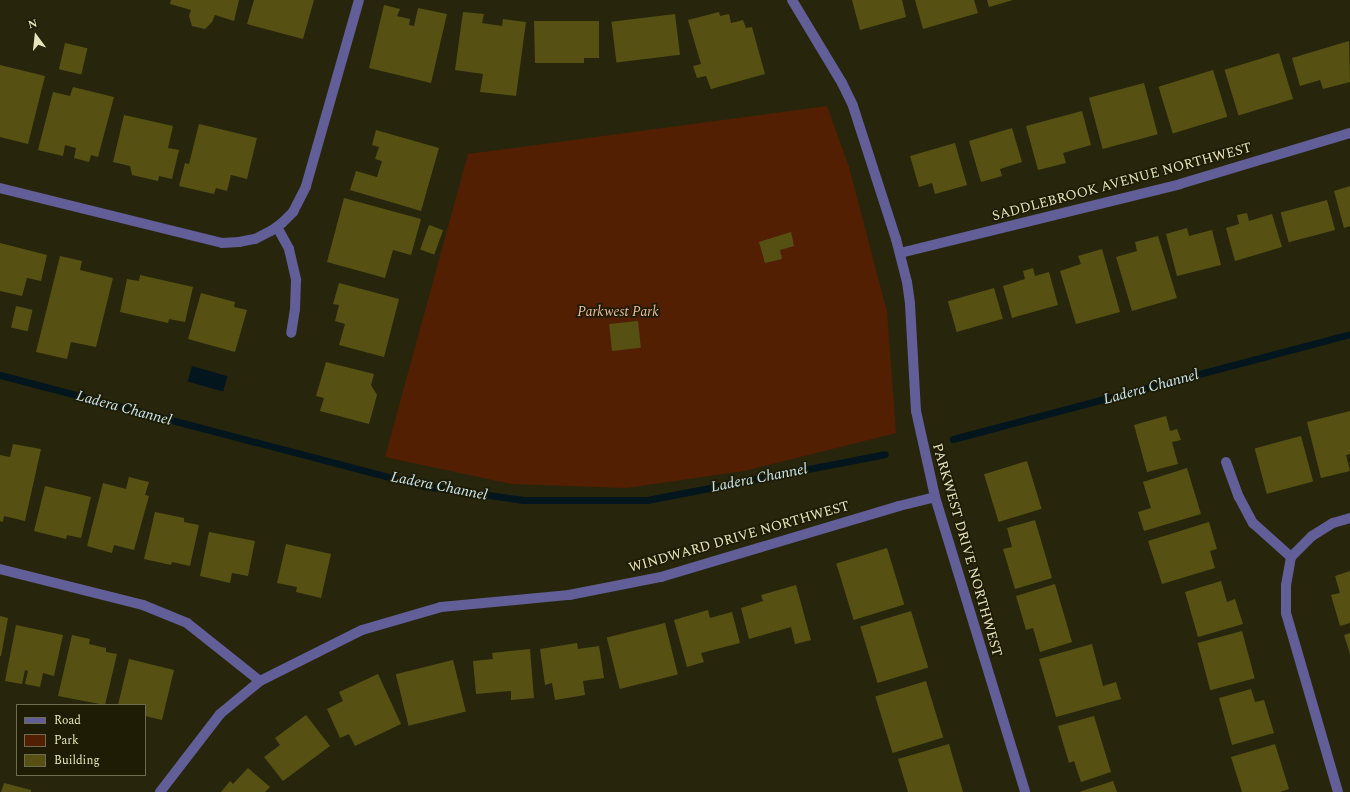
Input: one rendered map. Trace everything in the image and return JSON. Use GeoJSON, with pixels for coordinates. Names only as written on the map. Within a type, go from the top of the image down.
{"type":"FeatureCollection","features":[{"type":"Feature","properties":{"kind":"street"},"geometry":{"type":"LineString","coordinates":[[0,188],[222,243],[255,239],[274,229],[293,212],[306,186],[359,0]]}},
{"type":"Feature","properties":{"kind":"street","name":"PARKWEST DRIVE NORTHWEST"},"geometry":{"type":"LineString","coordinates":[[792,0],[842,83],[853,106],[900,253],[910,304],[916,411],[935,497],[1025,792]]}},
{"type":"Feature","properties":{"kind":"street","name":"SADDLEBROOK AVENUE NORTHWEST"},"geometry":{"type":"LineString","coordinates":[[900,253],[1173,186],[1350,133]]}},
{"type":"Feature","properties":{"kind":"street"},"geometry":{"type":"LineString","coordinates":[[274,229],[289,249],[296,280],[296,309],[291,334]]}},
{"type":"Feature","properties":{"kind":"street"},"geometry":{"type":"LineString","coordinates":[[1226,462],[1239,498],[1253,523],[1291,557]]}},
{"type":"Feature","properties":{"kind":"street","name":"WINDWARD DRIVE NORTHWEST"},"geometry":{"type":"LineString","coordinates":[[160,792],[220,714],[260,681],[362,630],[441,607],[569,595],[661,577],[935,497]]}},
{"type":"Feature","properties":{"kind":"street"},"geometry":{"type":"LineString","coordinates":[[1338,792],[1286,613],[1286,585],[1291,557],[1312,536],[1333,523],[1350,518]]}},
{"type":"Feature","properties":{"kind":"street"},"geometry":{"type":"LineString","coordinates":[[0,569],[143,605],[187,623],[260,681]]}},
{"type":"Feature","properties":{"kind":"green space","name":"Parkwest Park"},"geometry":{"type":"Polygon","coordinates":[[[827,106],[849,167],[887,312],[896,433],[744,471],[626,488],[511,484],[385,457],[468,154],[827,106]]]}},
{"type":"Feature","properties":{"kind":"water"},"geometry":{"type":"Polygon","coordinates":[[[192,366],[228,376],[223,392],[188,381],[192,366]]]}},
{"type":"Feature","properties":{"kind":"building"},"geometry":{"type":"Polygon","coordinates":[[[171,0],[239,0],[234,21],[215,15],[212,22],[205,29],[192,26],[189,16],[191,10],[170,4],[171,0]]]}},
{"type":"Feature","properties":{"kind":"building"},"geometry":{"type":"Polygon","coordinates":[[[254,0],[314,0],[303,39],[247,24],[254,0]]]}},
{"type":"Feature","properties":{"kind":"building"},"geometry":{"type":"Polygon","coordinates":[[[852,0],[902,0],[906,17],[860,30],[852,0]]]}},
{"type":"Feature","properties":{"kind":"building"},"geometry":{"type":"Polygon","coordinates":[[[915,0],[974,0],[978,13],[923,29],[915,0]]]}},
{"type":"Feature","properties":{"kind":"building"},"geometry":{"type":"Polygon","coordinates":[[[987,0],[1013,0],[989,7],[987,0]]]}},
{"type":"Feature","properties":{"kind":"building"},"geometry":{"type":"Polygon","coordinates":[[[384,5],[400,9],[397,16],[410,19],[409,25],[414,26],[418,8],[447,14],[431,83],[369,68],[384,5]]]}},
{"type":"Feature","properties":{"kind":"building"},"geometry":{"type":"Polygon","coordinates":[[[463,12],[484,14],[482,23],[502,26],[503,19],[526,22],[516,96],[480,92],[483,74],[455,70],[463,12]]]}},
{"type":"Feature","properties":{"kind":"building"},"geometry":{"type":"Polygon","coordinates":[[[719,12],[720,16],[729,14],[731,23],[743,20],[746,28],[752,27],[765,74],[711,89],[706,76],[697,78],[693,66],[701,64],[688,20],[719,12]]]}},
{"type":"Feature","properties":{"kind":"building"},"geometry":{"type":"Polygon","coordinates":[[[675,14],[680,55],[616,62],[611,22],[675,14]]]}},
{"type":"Feature","properties":{"kind":"building"},"geometry":{"type":"Polygon","coordinates":[[[534,21],[599,21],[599,58],[584,58],[584,63],[535,63],[534,21]]]}},
{"type":"Feature","properties":{"kind":"building"},"geometry":{"type":"Polygon","coordinates":[[[1349,41],[1350,82],[1323,89],[1320,80],[1300,86],[1292,58],[1349,41]]]}},
{"type":"Feature","properties":{"kind":"building"},"geometry":{"type":"Polygon","coordinates":[[[65,43],[87,48],[81,74],[59,69],[65,43]]]}},
{"type":"Feature","properties":{"kind":"building"},"geometry":{"type":"Polygon","coordinates":[[[1279,53],[1293,99],[1239,116],[1224,70],[1279,53]]]}},
{"type":"Feature","properties":{"kind":"building"},"geometry":{"type":"Polygon","coordinates":[[[0,65],[45,76],[28,144],[0,137],[0,65]]]}},
{"type":"Feature","properties":{"kind":"building"},"geometry":{"type":"Polygon","coordinates":[[[1213,70],[1227,117],[1173,134],[1158,87],[1213,70]]]}},
{"type":"Feature","properties":{"kind":"building"},"geometry":{"type":"Polygon","coordinates":[[[1144,83],[1158,134],[1103,149],[1089,98],[1144,83]]]}},
{"type":"Feature","properties":{"kind":"building"},"geometry":{"type":"Polygon","coordinates":[[[73,87],[114,97],[98,157],[91,155],[89,162],[74,158],[76,148],[65,145],[63,156],[38,150],[53,92],[70,96],[73,87]]]}},
{"type":"Feature","properties":{"kind":"building"},"geometry":{"type":"Polygon","coordinates":[[[1082,111],[1091,145],[1063,153],[1066,163],[1038,170],[1026,126],[1082,111]]]}},
{"type":"Feature","properties":{"kind":"building"},"geometry":{"type":"Polygon","coordinates":[[[124,115],[173,126],[168,148],[179,150],[172,179],[159,176],[158,181],[132,175],[130,166],[113,162],[124,115]]]}},
{"type":"Feature","properties":{"kind":"building"},"geometry":{"type":"Polygon","coordinates":[[[199,124],[257,138],[247,179],[231,175],[227,191],[216,188],[214,194],[179,186],[185,163],[189,164],[199,124]]]}},
{"type":"Feature","properties":{"kind":"building"},"geometry":{"type":"Polygon","coordinates":[[[1012,128],[1022,162],[1000,169],[1002,176],[981,182],[969,141],[1012,128]]]}},
{"type":"Feature","properties":{"kind":"building"},"geometry":{"type":"Polygon","coordinates":[[[376,130],[439,148],[421,211],[350,190],[356,171],[377,177],[382,161],[375,159],[379,147],[372,145],[376,130]]]}},
{"type":"Feature","properties":{"kind":"building"},"geometry":{"type":"Polygon","coordinates":[[[955,143],[967,185],[935,194],[932,183],[919,187],[910,156],[955,143]]]}},
{"type":"Feature","properties":{"kind":"building"},"geometry":{"type":"Polygon","coordinates":[[[1350,186],[1350,226],[1344,228],[1334,191],[1350,186]]]}},
{"type":"Feature","properties":{"kind":"building"},"geometry":{"type":"Polygon","coordinates":[[[344,198],[421,219],[411,255],[393,250],[385,278],[327,262],[344,198]]]}},
{"type":"Feature","properties":{"kind":"building"},"geometry":{"type":"Polygon","coordinates":[[[1327,200],[1335,230],[1289,242],[1281,212],[1327,200]]]}},
{"type":"Feature","properties":{"kind":"building"},"geometry":{"type":"Polygon","coordinates":[[[1247,213],[1249,221],[1272,214],[1282,247],[1235,261],[1226,228],[1239,224],[1237,215],[1247,213]]]}},
{"type":"Feature","properties":{"kind":"building"},"geometry":{"type":"Polygon","coordinates":[[[429,225],[443,230],[434,255],[420,249],[429,225]]]}},
{"type":"Feature","properties":{"kind":"building"},"geometry":{"type":"Polygon","coordinates":[[[1187,228],[1189,236],[1212,230],[1221,265],[1177,276],[1166,234],[1187,228]]]}},
{"type":"Feature","properties":{"kind":"building"},"geometry":{"type":"Polygon","coordinates":[[[791,232],[794,246],[780,250],[782,259],[765,263],[759,242],[791,232]]]}},
{"type":"Feature","properties":{"kind":"building"},"geometry":{"type":"Polygon","coordinates":[[[1158,236],[1177,298],[1132,311],[1116,257],[1137,251],[1135,242],[1158,236]]]}},
{"type":"Feature","properties":{"kind":"building"},"geometry":{"type":"Polygon","coordinates":[[[0,243],[47,255],[41,281],[27,278],[22,296],[0,291],[0,243]]]}},
{"type":"Feature","properties":{"kind":"building"},"geometry":{"type":"Polygon","coordinates":[[[1102,249],[1120,312],[1076,324],[1060,271],[1081,264],[1078,256],[1102,249]]]}},
{"type":"Feature","properties":{"kind":"building"},"geometry":{"type":"Polygon","coordinates":[[[60,256],[82,261],[80,270],[113,278],[96,347],[71,342],[67,359],[36,352],[60,256]]]}},
{"type":"Feature","properties":{"kind":"building"},"geometry":{"type":"Polygon","coordinates":[[[1033,268],[1035,276],[1049,272],[1058,305],[1012,318],[1003,286],[1025,279],[1023,271],[1033,268]]]}},
{"type":"Feature","properties":{"kind":"building"},"geometry":{"type":"Polygon","coordinates":[[[140,275],[193,287],[185,322],[169,319],[168,323],[120,312],[127,279],[139,281],[140,275]]]}},
{"type":"Feature","properties":{"kind":"building"},"geometry":{"type":"Polygon","coordinates":[[[339,283],[399,299],[384,357],[339,345],[345,324],[335,321],[339,305],[333,304],[339,283]]]}},
{"type":"Feature","properties":{"kind":"building"},"geometry":{"type":"Polygon","coordinates":[[[994,288],[1003,319],[957,332],[948,301],[994,288]]]}},
{"type":"Feature","properties":{"kind":"building"},"geometry":{"type":"Polygon","coordinates":[[[201,293],[235,302],[234,307],[247,310],[235,352],[188,339],[201,293]]]}},
{"type":"Feature","properties":{"kind":"building"},"geometry":{"type":"Polygon","coordinates":[[[16,306],[33,310],[28,331],[11,327],[16,306]]]}},
{"type":"Feature","properties":{"kind":"building"},"geometry":{"type":"Polygon","coordinates":[[[638,321],[641,348],[612,351],[609,324],[638,321]]]}},
{"type":"Feature","properties":{"kind":"building"},"geometry":{"type":"Polygon","coordinates":[[[326,362],[374,374],[371,385],[377,395],[369,424],[320,411],[324,398],[316,396],[326,362]]]}},
{"type":"Feature","properties":{"kind":"building"},"geometry":{"type":"Polygon","coordinates":[[[1350,411],[1350,454],[1346,455],[1350,471],[1321,478],[1307,422],[1350,411]]]}},
{"type":"Feature","properties":{"kind":"building"},"geometry":{"type":"Polygon","coordinates":[[[1166,416],[1170,431],[1177,429],[1181,440],[1172,442],[1178,464],[1147,472],[1134,425],[1166,416]]]}},
{"type":"Feature","properties":{"kind":"building"},"geometry":{"type":"Polygon","coordinates":[[[1301,436],[1313,481],[1267,494],[1255,448],[1301,436]]]}},
{"type":"Feature","properties":{"kind":"building"},"geometry":{"type":"Polygon","coordinates":[[[13,444],[41,449],[25,521],[4,516],[3,522],[0,521],[0,455],[10,457],[13,444]]]}},
{"type":"Feature","properties":{"kind":"building"},"geometry":{"type":"Polygon","coordinates":[[[1027,461],[1042,509],[999,522],[984,474],[1027,461]]]}},
{"type":"Feature","properties":{"kind":"building"},"geometry":{"type":"Polygon","coordinates":[[[1187,468],[1201,514],[1144,531],[1138,512],[1151,508],[1143,482],[1187,468]]]}},
{"type":"Feature","properties":{"kind":"building"},"geometry":{"type":"Polygon","coordinates":[[[129,477],[149,482],[145,495],[149,496],[134,550],[114,545],[112,553],[87,546],[103,483],[126,489],[129,477]]]}},
{"type":"Feature","properties":{"kind":"building"},"geometry":{"type":"Polygon","coordinates":[[[45,486],[91,497],[81,538],[67,535],[66,539],[34,531],[45,486]]]}},
{"type":"Feature","properties":{"kind":"building"},"geometry":{"type":"Polygon","coordinates":[[[155,512],[184,518],[184,522],[199,525],[190,566],[172,562],[171,565],[144,559],[155,512]]]}},
{"type":"Feature","properties":{"kind":"building"},"geometry":{"type":"Polygon","coordinates":[[[1035,520],[1052,578],[1015,589],[1003,549],[1012,547],[1007,528],[1035,520]]]}},
{"type":"Feature","properties":{"kind":"building"},"geometry":{"type":"Polygon","coordinates":[[[1209,522],[1217,549],[1210,551],[1215,568],[1162,584],[1148,541],[1209,522]]]}},
{"type":"Feature","properties":{"kind":"building"},"geometry":{"type":"Polygon","coordinates":[[[209,532],[255,541],[248,576],[232,573],[230,583],[200,576],[209,532]]]}},
{"type":"Feature","properties":{"kind":"building"},"geometry":{"type":"Polygon","coordinates":[[[286,544],[331,554],[321,598],[296,592],[297,587],[277,583],[286,544]]]}},
{"type":"Feature","properties":{"kind":"building"},"geometry":{"type":"Polygon","coordinates":[[[887,548],[904,604],[854,620],[836,563],[887,548]]]}},
{"type":"Feature","properties":{"kind":"building"},"geometry":{"type":"Polygon","coordinates":[[[1350,571],[1350,623],[1340,626],[1331,595],[1340,593],[1335,576],[1350,571]]]}},
{"type":"Feature","properties":{"kind":"building"},"geometry":{"type":"Polygon","coordinates":[[[1221,581],[1227,602],[1235,599],[1243,624],[1198,637],[1185,592],[1221,581]]]}},
{"type":"Feature","properties":{"kind":"building"},"geometry":{"type":"Polygon","coordinates":[[[1055,584],[1072,642],[1040,652],[1033,628],[1026,630],[1016,596],[1055,584]]]}},
{"type":"Feature","properties":{"kind":"building"},"geometry":{"type":"Polygon","coordinates":[[[796,585],[811,640],[795,644],[791,627],[749,639],[741,608],[763,601],[761,595],[796,585]]]}},
{"type":"Feature","properties":{"kind":"building"},"geometry":{"type":"Polygon","coordinates":[[[708,610],[710,618],[732,612],[740,643],[701,653],[704,662],[687,667],[674,620],[708,610]]]}},
{"type":"Feature","properties":{"kind":"building"},"geometry":{"type":"Polygon","coordinates":[[[911,611],[928,667],[878,683],[860,626],[911,611]]]}},
{"type":"Feature","properties":{"kind":"building"},"geometry":{"type":"Polygon","coordinates":[[[0,616],[8,618],[1,656],[0,656],[0,616]]]}},
{"type":"Feature","properties":{"kind":"building"},"geometry":{"type":"Polygon","coordinates":[[[665,623],[678,674],[620,689],[607,638],[665,623]]]}},
{"type":"Feature","properties":{"kind":"building"},"geometry":{"type":"Polygon","coordinates":[[[16,625],[63,635],[54,676],[43,673],[40,687],[25,684],[28,671],[25,670],[22,684],[5,681],[16,625]]]}},
{"type":"Feature","properties":{"kind":"building"},"geometry":{"type":"Polygon","coordinates":[[[1242,631],[1255,678],[1210,690],[1198,643],[1242,631]]]}},
{"type":"Feature","properties":{"kind":"building"},"geometry":{"type":"Polygon","coordinates":[[[1350,633],[1350,654],[1344,635],[1350,633]]]}},
{"type":"Feature","properties":{"kind":"building"},"geometry":{"type":"Polygon","coordinates":[[[72,635],[90,639],[89,644],[106,648],[106,652],[117,654],[105,704],[58,696],[72,635]]]}},
{"type":"Feature","properties":{"kind":"building"},"geometry":{"type":"Polygon","coordinates":[[[577,643],[578,649],[599,646],[604,678],[583,681],[585,695],[555,700],[552,683],[545,685],[540,649],[577,643]]]}},
{"type":"Feature","properties":{"kind":"building"},"geometry":{"type":"Polygon","coordinates":[[[1092,644],[1103,686],[1116,682],[1121,699],[1056,717],[1039,659],[1092,644]]]}},
{"type":"Feature","properties":{"kind":"building"},"geometry":{"type":"Polygon","coordinates":[[[530,649],[534,698],[511,700],[511,691],[476,694],[473,661],[493,659],[492,653],[530,649]]]}},
{"type":"Feature","properties":{"kind":"building"},"geometry":{"type":"Polygon","coordinates":[[[129,659],[174,670],[162,720],[146,716],[146,704],[118,704],[129,659]]]}},
{"type":"Feature","properties":{"kind":"building"},"geometry":{"type":"Polygon","coordinates":[[[453,660],[466,711],[409,726],[396,674],[453,660]]]}},
{"type":"Feature","properties":{"kind":"building"},"geometry":{"type":"Polygon","coordinates":[[[378,674],[401,724],[355,746],[349,734],[340,738],[327,709],[343,701],[339,692],[378,674]]]}},
{"type":"Feature","properties":{"kind":"building"},"geometry":{"type":"Polygon","coordinates":[[[926,681],[943,737],[893,753],[875,696],[926,681]]]}},
{"type":"Feature","properties":{"kind":"building"},"geometry":{"type":"Polygon","coordinates":[[[1251,689],[1255,702],[1264,700],[1274,733],[1232,745],[1219,698],[1251,689]]]}},
{"type":"Feature","properties":{"kind":"building"},"geometry":{"type":"Polygon","coordinates":[[[306,715],[330,746],[283,781],[264,757],[280,745],[275,738],[306,715]]]}},
{"type":"Feature","properties":{"kind":"building"},"geometry":{"type":"Polygon","coordinates":[[[1094,716],[1111,772],[1081,782],[1074,761],[1069,763],[1058,726],[1094,716]]]}},
{"type":"Feature","properties":{"kind":"building"},"geometry":{"type":"Polygon","coordinates":[[[949,744],[963,792],[908,792],[898,759],[949,744]]]}},
{"type":"Feature","properties":{"kind":"building"},"geometry":{"type":"Polygon","coordinates":[[[1275,744],[1289,789],[1280,792],[1242,792],[1231,757],[1275,744]]]}},
{"type":"Feature","properties":{"kind":"building"},"geometry":{"type":"Polygon","coordinates":[[[248,768],[270,787],[265,792],[221,792],[230,781],[233,784],[248,768]]]}},
{"type":"Feature","properties":{"kind":"building"},"geometry":{"type":"Polygon","coordinates":[[[1113,781],[1117,792],[1079,792],[1113,781]]]}},
{"type":"Feature","properties":{"kind":"building"},"geometry":{"type":"Polygon","coordinates":[[[4,783],[31,790],[31,792],[1,792],[4,783]]]}},
{"type":"Feature","properties":{"kind":"waterway","name":"Ladera Channel"},"geometry":{"type":"LineString","coordinates":[[953,439],[1350,334]]}},
{"type":"Feature","properties":{"kind":"waterway","name":"Ladera Channel"},"geometry":{"type":"LineString","coordinates":[[0,375],[424,486],[523,500],[647,500],[885,454]]}}]}
